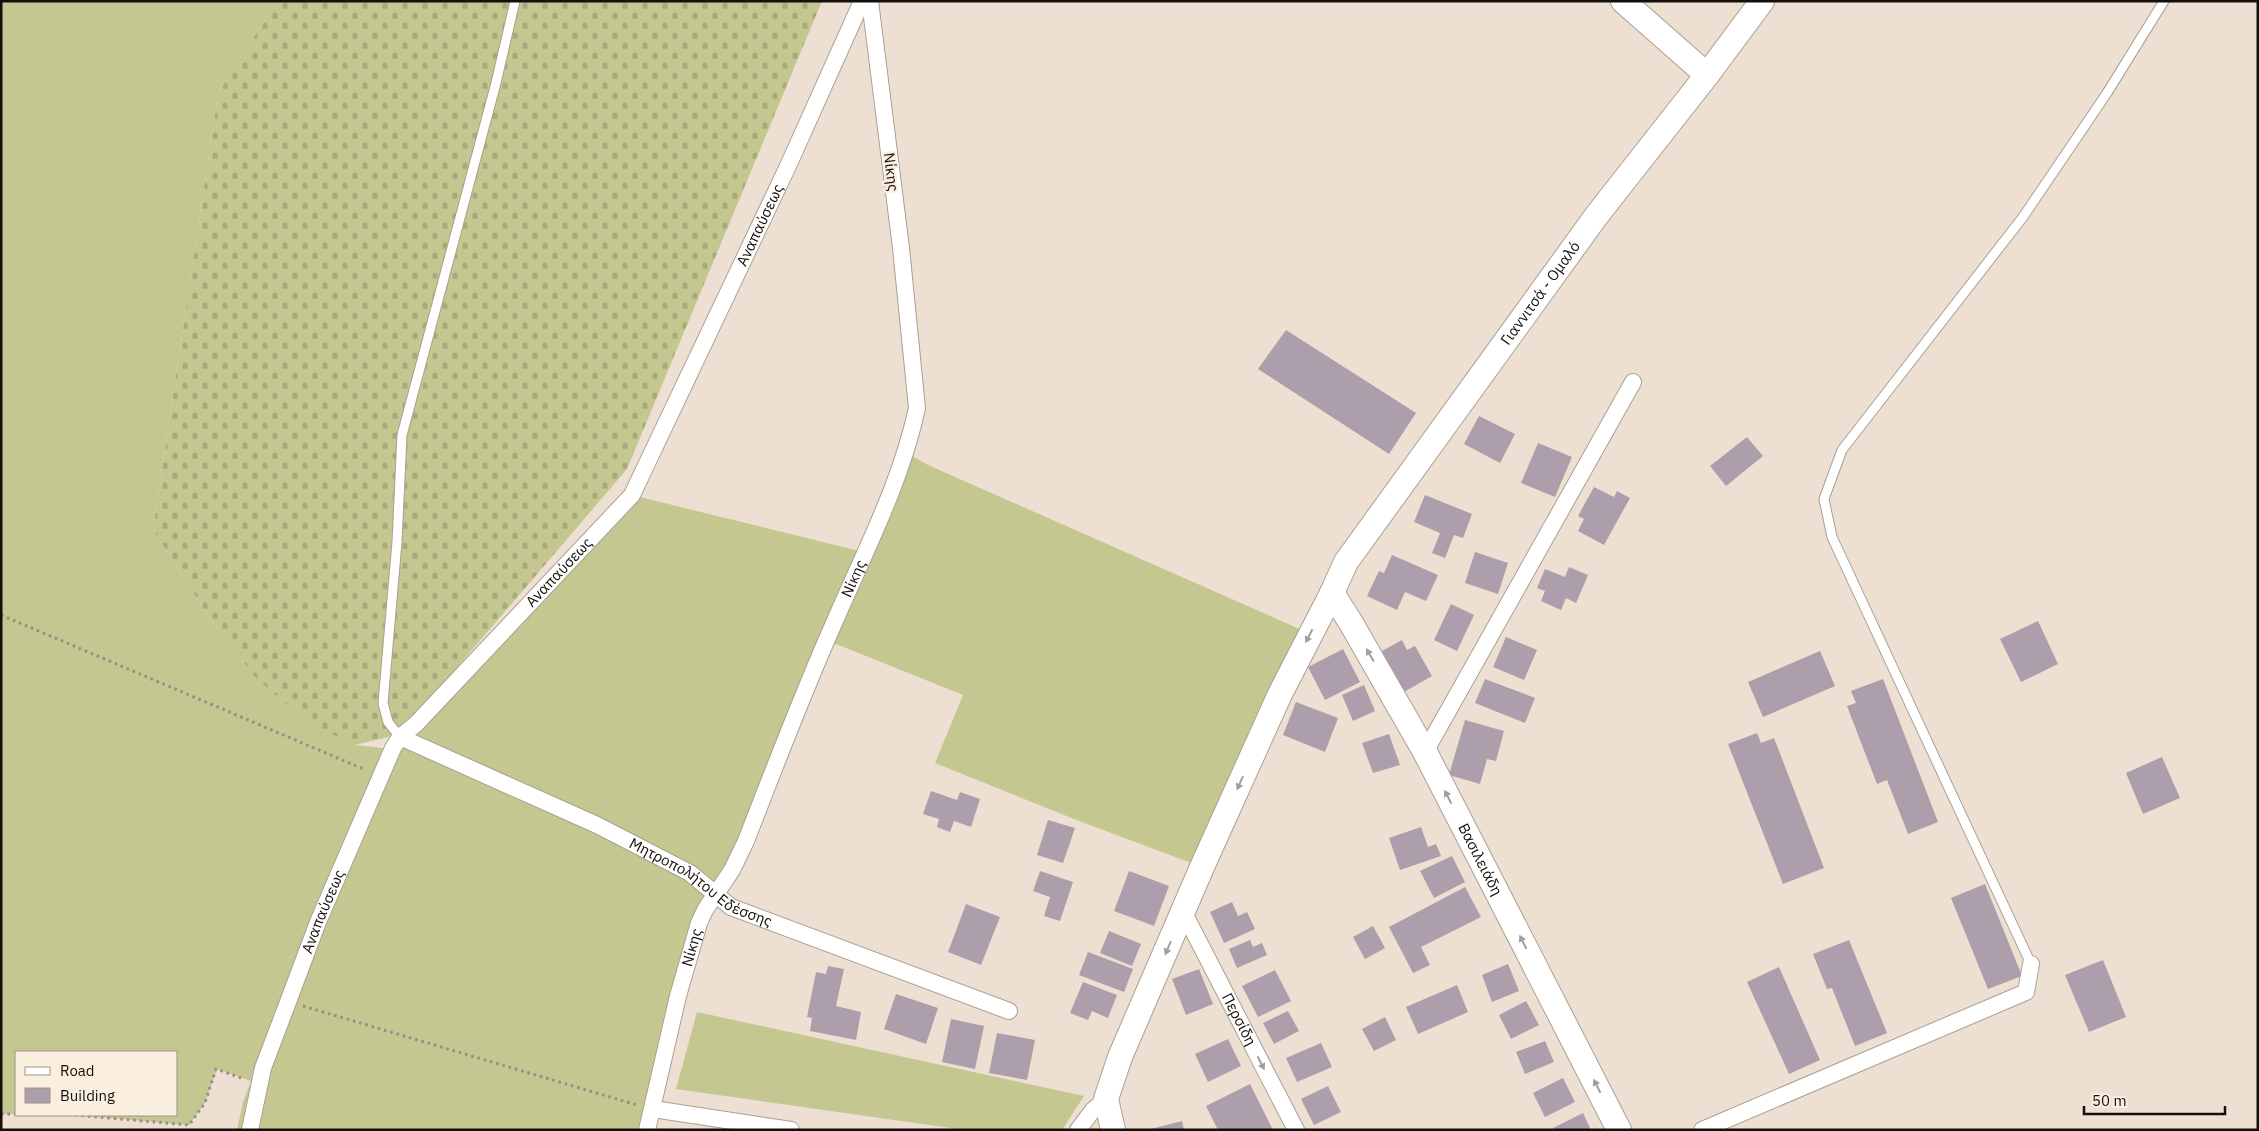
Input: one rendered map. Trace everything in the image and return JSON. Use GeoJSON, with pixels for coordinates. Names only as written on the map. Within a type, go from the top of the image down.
{"type":"FeatureCollection","features":[{"type":"Feature","properties":{"kind":"street","name":"Αναπαύσεως"},"geometry":{"type":"LineString","coordinates":[[250,1130],[259,1084],[318,922],[380,777],[400,737],[416,724],[632,495],[784,175],[862,1]]}},
{"type":"Feature","properties":{"kind":"street","name":"Νίκης"},"geometry":{"type":"LineString","coordinates":[[647,1130],[692,947],[705,910],[732,870],[746,842],[826,640],[882,514],[905,452],[917,408],[870,1]]}},
{"type":"Feature","properties":{"kind":"street"},"geometry":{"type":"LineString","coordinates":[[1623,1],[1707,76]]}},
{"type":"Feature","properties":{"kind":"street","name":"Γιαννιτσά - Ομαλό"},"geometry":{"type":"LineString","coordinates":[[1106,1098],[1120,1057],[1280,694],[1332,593],[1341,570],[1597,215],[1707,76],[1762,1]]}},
{"type":"Feature","properties":{"kind":"street"},"geometry":{"type":"LineString","coordinates":[[1425,752],[1632,382]]}},
{"type":"Feature","properties":{"kind":"street","name":"Βασιλειάδη"},"geometry":{"type":"LineString","coordinates":[[1332,593],[1425,752],[1619,1130]]}},
{"type":"Feature","properties":{"kind":"street","name":"Μητροπολήτου Εδέσσης"},"geometry":{"type":"LineString","coordinates":[[400,737],[597,825],[690,873],[731,907],[1009,1011]]}},
{"type":"Feature","properties":{"kind":"street","name":"Περσίδη"},"geometry":{"type":"LineString","coordinates":[[1184,910],[1296,1130]]}},
{"type":"Feature","properties":{"kind":"street"},"geometry":{"type":"LineString","coordinates":[[1702,1130],[2026,992],[2031,964]]}},
{"type":"Feature","properties":{"kind":"street"},"geometry":{"type":"LineString","coordinates":[[1078,1130],[1093,1110],[1106,1098]]}},
{"type":"Feature","properties":{"kind":"street"},"geometry":{"type":"LineString","coordinates":[[1106,1098],[1113,1130]]}},
{"type":"Feature","properties":{"kind":"street"},"geometry":{"type":"LineString","coordinates":[[652,1109],[790,1130]]}},
{"type":"Feature","properties":{"kind":"lane"},"geometry":{"type":"LineString","coordinates":[[400,737],[388,722],[383,703],[397,542],[402,435],[496,83],[515,1]]}},
{"type":"Feature","properties":{"kind":"lane"},"geometry":{"type":"LineString","coordinates":[[2031,964],[1832,537],[1824,499],[1842,450],[2023,217],[2107,93],[2164,1]]}},
{"type":"Feature","properties":{"kind":"path"},"geometry":{"type":"LineString","coordinates":[[1,615],[380,777]]}},
{"type":"Feature","properties":{"kind":"path"},"geometry":{"type":"LineString","coordinates":[[288,1002],[652,1109]]}},
{"type":"Feature","properties":{"kind":"path"},"geometry":{"type":"LineString","coordinates":[[86,1116],[189,1125],[205,1103],[216,1069],[259,1084]]}},
{"type":"Feature","properties":{"kind":"path"},"geometry":{"type":"LineString","coordinates":[[1,1114],[15,1114]]}},
{"type":"Feature","properties":{"kind":"green space"},"geometry":{"type":"Polygon","coordinates":[[[1,1],[277,1],[218,94],[153,530],[211,620],[256,678],[355,745],[392,749],[632,495],[855,550],[864,554],[905,452],[928,465],[1311,634],[1202,867],[1074,819],[935,763],[963,695],[826,640],[772,775],[705,910],[647,1130],[237,1130],[243,1102],[251,1081],[217,1069],[205,1103],[189,1125],[86,1116],[178,1116],[178,1051],[15,1051],[15,1114],[1,1114],[1,1]]]}},
{"type":"Feature","properties":{"kind":"green space"},"geometry":{"type":"Polygon","coordinates":[[[277,1],[822,1],[627,469],[400,734],[355,745],[308,723],[256,678],[211,620],[153,530],[218,94],[277,1]]]}},
{"type":"Feature","properties":{"kind":"green space"},"geometry":{"type":"Polygon","coordinates":[[[697,1012],[1084,1096],[1062,1130],[964,1130],[676,1089],[697,1012]]]}},
{"type":"Feature","properties":{"kind":"building"},"geometry":{"type":"Polygon","coordinates":[[[1286,330],[1416,413],[1389,454],[1258,369],[1286,330]]]}},
{"type":"Feature","properties":{"kind":"building"},"geometry":{"type":"Polygon","coordinates":[[[1479,416],[1515,434],[1500,463],[1464,444],[1479,416]]]}},
{"type":"Feature","properties":{"kind":"building"},"geometry":{"type":"Polygon","coordinates":[[[1747,437],[1763,456],[1726,486],[1710,466],[1747,437]]]}},
{"type":"Feature","properties":{"kind":"building"},"geometry":{"type":"Polygon","coordinates":[[[1538,443],[1572,457],[1555,497],[1521,483],[1538,443]]]}},
{"type":"Feature","properties":{"kind":"building"},"geometry":{"type":"Polygon","coordinates":[[[1594,487],[1614,497],[1617,491],[1630,498],[1604,545],[1578,531],[1584,519],[1578,516],[1594,487]]]}},
{"type":"Feature","properties":{"kind":"building"},"geometry":{"type":"Polygon","coordinates":[[[1425,495],[1472,514],[1463,538],[1454,535],[1445,558],[1432,553],[1440,533],[1414,522],[1425,495]]]}},
{"type":"Feature","properties":{"kind":"building"},"geometry":{"type":"Polygon","coordinates":[[[1475,552],[1508,563],[1498,594],[1465,583],[1475,552]]]}},
{"type":"Feature","properties":{"kind":"building"},"geometry":{"type":"Polygon","coordinates":[[[1392,555],[1438,575],[1426,601],[1405,592],[1397,610],[1367,596],[1379,571],[1384,573],[1392,555]]]}},
{"type":"Feature","properties":{"kind":"building"},"geometry":{"type":"Polygon","coordinates":[[[1569,567],[1588,575],[1576,603],[1566,598],[1561,610],[1541,601],[1545,591],[1537,588],[1545,569],[1565,577],[1569,567]]]}},
{"type":"Feature","properties":{"kind":"building"},"geometry":{"type":"Polygon","coordinates":[[[1451,604],[1474,615],[1457,651],[1434,640],[1451,604]]]}},
{"type":"Feature","properties":{"kind":"building"},"geometry":{"type":"Polygon","coordinates":[[[2038,621],[2058,664],[2021,682],[2000,639],[2038,621]]]}},
{"type":"Feature","properties":{"kind":"building"},"geometry":{"type":"Polygon","coordinates":[[[1506,637],[1537,650],[1524,680],[1493,667],[1506,637]]]}},
{"type":"Feature","properties":{"kind":"building"},"geometry":{"type":"Polygon","coordinates":[[[1402,640],[1407,650],[1415,646],[1432,676],[1404,692],[1382,651],[1402,640]]]}},
{"type":"Feature","properties":{"kind":"building"},"geometry":{"type":"Polygon","coordinates":[[[1343,649],[1360,682],[1325,700],[1308,667],[1343,649]]]}},
{"type":"Feature","properties":{"kind":"building"},"geometry":{"type":"Polygon","coordinates":[[[1820,651],[1835,686],[1763,717],[1748,682],[1820,651]]]}},
{"type":"Feature","properties":{"kind":"building"},"geometry":{"type":"Polygon","coordinates":[[[1485,679],[1535,698],[1525,723],[1475,703],[1485,679]]]}},
{"type":"Feature","properties":{"kind":"building"},"geometry":{"type":"Polygon","coordinates":[[[1883,679],[1938,822],[1908,834],[1887,780],[1877,784],[1847,706],[1856,703],[1851,691],[1883,679]]]}},
{"type":"Feature","properties":{"kind":"building"},"geometry":{"type":"Polygon","coordinates":[[[1364,685],[1375,711],[1353,721],[1342,695],[1364,685]]]}},
{"type":"Feature","properties":{"kind":"building"},"geometry":{"type":"Polygon","coordinates":[[[1296,702],[1338,718],[1325,752],[1283,735],[1296,702]]]}},
{"type":"Feature","properties":{"kind":"building"},"geometry":{"type":"Polygon","coordinates":[[[1465,720],[1504,731],[1496,761],[1487,759],[1480,784],[1449,775],[1465,720]]]}},
{"type":"Feature","properties":{"kind":"building"},"geometry":{"type":"Polygon","coordinates":[[[1757,733],[1761,743],[1774,738],[1824,868],[1783,884],[1728,744],[1757,733]]]}},
{"type":"Feature","properties":{"kind":"building"},"geometry":{"type":"Polygon","coordinates":[[[1389,734],[1400,765],[1373,773],[1362,743],[1389,734]]]}},
{"type":"Feature","properties":{"kind":"building"},"geometry":{"type":"Polygon","coordinates":[[[2162,757],[2180,798],[2143,814],[2126,773],[2162,757]]]}},
{"type":"Feature","properties":{"kind":"building"},"geometry":{"type":"Polygon","coordinates":[[[931,791],[957,800],[960,792],[980,799],[971,827],[954,821],[950,832],[937,827],[939,819],[923,814],[931,791]]]}},
{"type":"Feature","properties":{"kind":"building"},"geometry":{"type":"Polygon","coordinates":[[[1048,820],[1075,828],[1063,863],[1037,855],[1048,820]]]}},
{"type":"Feature","properties":{"kind":"building"},"geometry":{"type":"Polygon","coordinates":[[[1421,827],[1428,847],[1436,844],[1441,856],[1400,870],[1389,838],[1421,827]]]}},
{"type":"Feature","properties":{"kind":"building"},"geometry":{"type":"Polygon","coordinates":[[[1452,856],[1465,882],[1434,898],[1420,871],[1452,856]]]}},
{"type":"Feature","properties":{"kind":"building"},"geometry":{"type":"Polygon","coordinates":[[[1040,871],[1073,882],[1060,921],[1044,916],[1050,897],[1033,891],[1040,871]]]}},
{"type":"Feature","properties":{"kind":"building"},"geometry":{"type":"Polygon","coordinates":[[[1129,871],[1169,886],[1154,926],[1114,911],[1129,871]]]}},
{"type":"Feature","properties":{"kind":"building"},"geometry":{"type":"Polygon","coordinates":[[[1985,884],[2022,976],[1988,989],[1951,898],[1985,884]]]}},
{"type":"Feature","properties":{"kind":"building"},"geometry":{"type":"Polygon","coordinates":[[[1465,887],[1481,917],[1421,947],[1430,965],[1413,973],[1389,927],[1465,887]]]}},
{"type":"Feature","properties":{"kind":"building"},"geometry":{"type":"Polygon","coordinates":[[[1232,902],[1238,916],[1247,912],[1255,929],[1224,943],[1210,912],[1232,902]]]}},
{"type":"Feature","properties":{"kind":"building"},"geometry":{"type":"Polygon","coordinates":[[[966,904],[1000,917],[981,965],[948,952],[966,904]]]}},
{"type":"Feature","properties":{"kind":"building"},"geometry":{"type":"Polygon","coordinates":[[[1373,926],[1385,948],[1365,959],[1353,937],[1373,926]]]}},
{"type":"Feature","properties":{"kind":"building"},"geometry":{"type":"Polygon","coordinates":[[[1109,931],[1141,944],[1132,966],[1100,953],[1109,931]]]}},
{"type":"Feature","properties":{"kind":"building"},"geometry":{"type":"Polygon","coordinates":[[[1250,940],[1253,947],[1262,943],[1267,955],[1237,968],[1229,949],[1250,940]]]}},
{"type":"Feature","properties":{"kind":"building"},"geometry":{"type":"Polygon","coordinates":[[[1849,940],[1887,1033],[1855,1046],[1832,988],[1827,989],[1813,954],[1849,940]]]}},
{"type":"Feature","properties":{"kind":"building"},"geometry":{"type":"Polygon","coordinates":[[[1088,952],[1133,969],[1124,992],[1079,975],[1088,952]]]}},
{"type":"Feature","properties":{"kind":"building"},"geometry":{"type":"Polygon","coordinates":[[[2103,960],[2126,1017],[2089,1032],[2065,975],[2103,960]]]}},
{"type":"Feature","properties":{"kind":"building"},"geometry":{"type":"Polygon","coordinates":[[[1508,964],[1519,991],[1492,1002],[1482,975],[1508,964]]]}},
{"type":"Feature","properties":{"kind":"building"},"geometry":{"type":"Polygon","coordinates":[[[828,966],[844,969],[836,1006],[861,1012],[856,1040],[810,1031],[812,1018],[807,1017],[816,972],[826,974],[828,966]]]}},
{"type":"Feature","properties":{"kind":"building"},"geometry":{"type":"Polygon","coordinates":[[[1779,967],[1820,1060],[1789,1074],[1747,982],[1779,967]]]}},
{"type":"Feature","properties":{"kind":"building"},"geometry":{"type":"Polygon","coordinates":[[[1199,969],[1213,1004],[1186,1015],[1172,979],[1199,969]]]}},
{"type":"Feature","properties":{"kind":"building"},"geometry":{"type":"Polygon","coordinates":[[[1275,970],[1291,1001],[1258,1017],[1242,986],[1275,970]]]}},
{"type":"Feature","properties":{"kind":"building"},"geometry":{"type":"Polygon","coordinates":[[[1083,982],[1117,995],[1108,1018],[1092,1011],[1088,1020],[1070,1013],[1083,982]]]}},
{"type":"Feature","properties":{"kind":"building"},"geometry":{"type":"Polygon","coordinates":[[[1457,985],[1468,1012],[1418,1034],[1406,1007],[1457,985]]]}},
{"type":"Feature","properties":{"kind":"building"},"geometry":{"type":"Polygon","coordinates":[[[896,994],[938,1008],[926,1044],[884,1029],[896,994]]]}},
{"type":"Feature","properties":{"kind":"building"},"geometry":{"type":"Polygon","coordinates":[[[1526,1001],[1539,1025],[1511,1039],[1499,1015],[1526,1001]]]}},
{"type":"Feature","properties":{"kind":"building"},"geometry":{"type":"Polygon","coordinates":[[[1288,1011],[1299,1031],[1274,1044],[1263,1023],[1288,1011]]]}},
{"type":"Feature","properties":{"kind":"building"},"geometry":{"type":"Polygon","coordinates":[[[1385,1017],[1396,1040],[1374,1051],[1362,1029],[1385,1017]]]}},
{"type":"Feature","properties":{"kind":"building"},"geometry":{"type":"Polygon","coordinates":[[[951,1019],[984,1026],[975,1069],[942,1062],[951,1019]]]}},
{"type":"Feature","properties":{"kind":"building"},"geometry":{"type":"Polygon","coordinates":[[[997,1033],[1035,1040],[1027,1080],[989,1073],[997,1033]]]}},
{"type":"Feature","properties":{"kind":"building"},"geometry":{"type":"Polygon","coordinates":[[[1228,1039],[1241,1066],[1208,1082],[1195,1054],[1228,1039]]]}},
{"type":"Feature","properties":{"kind":"building"},"geometry":{"type":"Polygon","coordinates":[[[1545,1041],[1554,1062],[1525,1074],[1516,1052],[1545,1041]]]}},
{"type":"Feature","properties":{"kind":"building"},"geometry":{"type":"Polygon","coordinates":[[[1321,1043],[1332,1067],[1297,1082],[1286,1058],[1321,1043]]]}},
{"type":"Feature","properties":{"kind":"building"},"geometry":{"type":"Polygon","coordinates":[[[1563,1078],[1575,1102],[1545,1117],[1533,1093],[1563,1078]]]}},
{"type":"Feature","properties":{"kind":"building"},"geometry":{"type":"Polygon","coordinates":[[[1250,1084],[1273,1130],[1218,1130],[1206,1106],[1250,1084]]]}},
{"type":"Feature","properties":{"kind":"building"},"geometry":{"type":"Polygon","coordinates":[[[1328,1086],[1341,1112],[1314,1125],[1301,1099],[1328,1086]]]}},
{"type":"Feature","properties":{"kind":"building"},"geometry":{"type":"Polygon","coordinates":[[[1583,1113],[1591,1130],[1554,1130],[1553,1128],[1583,1113]]]}},
{"type":"Feature","properties":{"kind":"building"},"geometry":{"type":"Polygon","coordinates":[[[1182,1121],[1184,1130],[1151,1129],[1182,1121]]]}}]}
